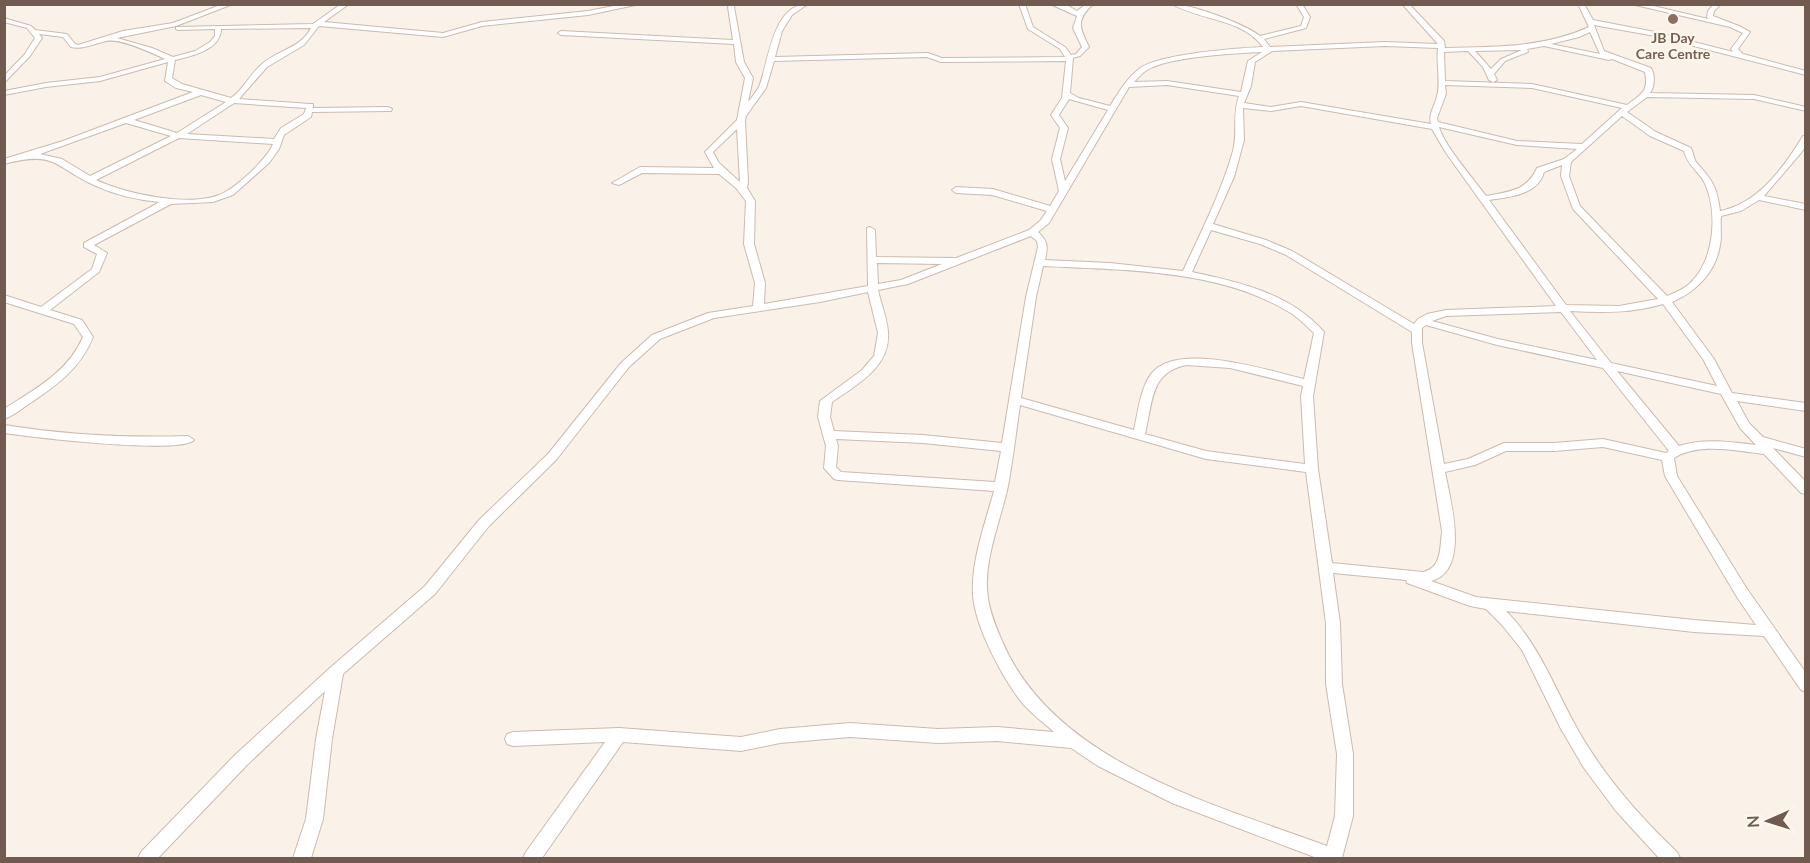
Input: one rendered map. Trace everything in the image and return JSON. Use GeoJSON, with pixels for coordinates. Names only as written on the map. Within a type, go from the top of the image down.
{"type":"FeatureCollection","features":[{"type":"Feature","properties":{"kind":"street"},"geometry":{"type":"LineString","coordinates":[[35,33],[65,35],[73,46],[78,47],[123,33],[190,21],[230,4]]}},
{"type":"Feature","properties":{"kind":"street"},"geometry":{"type":"LineString","coordinates":[[91,179],[179,136],[231,101],[242,93],[269,62],[298,48],[317,25],[346,4]]}},
{"type":"Feature","properties":{"kind":"street"},"geometry":{"type":"LineString","coordinates":[[156,28],[317,25],[444,35],[482,24],[588,13],[637,4]]}},
{"type":"Feature","properties":{"kind":"street"},"geometry":{"type":"LineString","coordinates":[[775,304],[763,294],[750,247],[747,226],[750,202],[742,190],[710,157],[709,149],[742,118],[762,88],[789,14],[805,4]]}},
{"type":"Feature","properties":{"kind":"street"},"geometry":{"type":"LineString","coordinates":[[1022,4],[1030,28],[1063,48],[1070,58],[1066,94],[1063,105],[1055,115],[1064,128],[1056,159],[1063,189]]}},
{"type":"Feature","properties":{"kind":"street"},"geometry":{"type":"LineString","coordinates":[[1053,4],[1079,13]]}},
{"type":"Feature","properties":{"kind":"street"},"geometry":{"type":"LineString","coordinates":[[771,59],[928,55],[941,60],[1070,58],[1078,55],[1086,47],[1076,28],[1079,13],[1090,4]]}},
{"type":"Feature","properties":{"kind":"street"},"geometry":{"type":"LineString","coordinates":[[1175,4],[1235,25],[1259,38],[1269,50]]}},
{"type":"Feature","properties":{"kind":"street"},"geometry":{"type":"LineString","coordinates":[[1259,38],[1304,27],[1306,17],[1299,4]]}},
{"type":"Feature","properties":{"kind":"street"},"geometry":{"type":"LineString","coordinates":[[1405,4],[1442,42],[1442,94],[1433,118],[1434,125],[1458,167],[1671,453],[1671,476],[1768,631],[1806,686]]}},
{"type":"Feature","properties":{"kind":"street"},"geometry":{"type":"LineString","coordinates":[[1581,4],[1601,52],[1610,58]]}},
{"type":"Feature","properties":{"kind":"street"},"geometry":{"type":"LineString","coordinates":[[1634,4],[1737,27]]}},
{"type":"Feature","properties":{"kind":"street"},"geometry":{"type":"LineString","coordinates":[[1714,50],[1734,49],[1747,32],[1710,17],[1711,11],[1718,4]]}},
{"type":"Feature","properties":{"kind":"street"},"geometry":{"type":"LineString","coordinates":[[731,5],[740,62],[749,78],[742,118],[744,182],[742,190]]}},
{"type":"Feature","properties":{"kind":"street"},"geometry":{"type":"LineString","coordinates":[[4,20],[20,23],[39,38],[36,45],[4,81]]}},
{"type":"Feature","properties":{"kind":"street"},"geometry":{"type":"LineString","coordinates":[[147,858],[241,760],[336,671],[430,590],[484,523],[552,457],[595,399],[642,347],[656,337],[696,319],[775,304],[873,290],[904,282],[1032,232],[1044,223],[1127,86],[1143,69],[1156,63],[1228,51],[1385,45],[1468,50],[1508,49],[1577,36],[1591,26],[1655,34],[1806,73]]}},
{"type":"Feature","properties":{"kind":"street"},"geometry":{"type":"LineString","coordinates":[[4,93],[99,79],[172,58],[204,48],[218,36],[218,28]]}},
{"type":"Feature","properties":{"kind":"street"},"geometry":{"type":"LineString","coordinates":[[561,33],[738,42]]}},
{"type":"Feature","properties":{"kind":"street"},"geometry":{"type":"LineString","coordinates":[[110,38],[150,49],[172,58]]}},
{"type":"Feature","properties":{"kind":"street"},"geometry":{"type":"LineString","coordinates":[[1483,199],[1520,192],[1538,178],[1540,170],[1567,161],[1625,109],[1646,95],[1650,88],[1648,70],[1610,58],[1537,45],[1503,60],[1490,74]]}},
{"type":"Feature","properties":{"kind":"street"},"geometry":{"type":"LineString","coordinates":[[138,67],[150,54],[150,49]]}},
{"type":"Feature","properties":{"kind":"street"},"geometry":{"type":"LineString","coordinates":[[1734,49],[1741,57]]}},
{"type":"Feature","properties":{"kind":"street"},"geometry":{"type":"LineString","coordinates":[[1186,275],[1230,177],[1240,140],[1239,105],[1244,95],[1252,61],[1269,50]]}},
{"type":"Feature","properties":{"kind":"street"},"geometry":{"type":"LineString","coordinates":[[1468,50],[1479,58],[1494,84]]}},
{"type":"Feature","properties":{"kind":"street"},"geometry":{"type":"LineString","coordinates":[[172,58],[168,79],[179,86],[231,101],[303,104],[310,106],[311,110]]}},
{"type":"Feature","properties":{"kind":"street"},"geometry":{"type":"LineString","coordinates":[[1127,86],[1167,83],[1244,95]]}},
{"type":"Feature","properties":{"kind":"street"},"geometry":{"type":"LineString","coordinates":[[1420,326],[1446,313],[1626,308],[1654,305],[1691,290],[1704,273],[1716,247],[1714,194],[1704,171],[1691,162],[1688,150],[1653,134],[1625,109],[1556,90],[1494,84],[1442,83]]}},
{"type":"Feature","properties":{"kind":"street"},"geometry":{"type":"LineString","coordinates":[[4,162],[202,92]]}},
{"type":"Feature","properties":{"kind":"street"},"geometry":{"type":"LineString","coordinates":[[1066,94],[1076,100],[1113,109]]}},
{"type":"Feature","properties":{"kind":"street"},"geometry":{"type":"LineString","coordinates":[[1646,95],[1754,96],[1806,109]]}},
{"type":"Feature","properties":{"kind":"street"},"geometry":{"type":"LineString","coordinates":[[1239,105],[1271,109],[1301,104],[1434,125],[1517,143],[1584,147]]}},
{"type":"Feature","properties":{"kind":"street"},"geometry":{"type":"LineString","coordinates":[[24,156],[46,155],[106,188],[172,200],[206,201],[226,196],[268,158],[276,148],[276,142],[281,133],[311,110],[388,109]]}},
{"type":"Feature","properties":{"kind":"street"},"geometry":{"type":"LineString","coordinates":[[125,120],[179,136],[276,142]]}},
{"type":"Feature","properties":{"kind":"street"},"geometry":{"type":"LineString","coordinates":[[1716,214],[1734,211],[1757,196],[1792,159],[1806,138]]}},
{"type":"Feature","properties":{"kind":"street"},"geometry":{"type":"LineString","coordinates":[[1567,161],[1565,176],[1576,207],[1666,301],[1708,359],[1744,425],[1806,490]]}},
{"type":"Feature","properties":{"kind":"street"},"geometry":{"type":"LineString","coordinates":[[615,183],[640,170],[724,171]]}},
{"type":"Feature","properties":{"kind":"street"},"geometry":{"type":"LineString","coordinates":[[956,190],[993,192],[1051,209]]}},
{"type":"Feature","properties":{"kind":"street"},"geometry":{"type":"LineString","coordinates":[[1757,196],[1806,207]]}},
{"type":"Feature","properties":{"kind":"street"},"geometry":{"type":"LineString","coordinates":[[44,310],[96,270],[102,253],[87,245],[172,200]]}},
{"type":"Feature","properties":{"kind":"street"},"geometry":{"type":"LineString","coordinates":[[1209,226],[1263,242],[1289,253],[1420,326],[1604,363],[1726,393],[1806,407]]}},
{"type":"Feature","properties":{"kind":"street"},"geometry":{"type":"LineString","coordinates":[[870,230],[873,290],[883,333],[879,357],[866,372],[826,401],[824,417],[831,435],[830,468],[838,476],[1001,487]]}},
{"type":"Feature","properties":{"kind":"street"},"geometry":{"type":"LineString","coordinates":[[1032,232],[1041,240],[1043,247],[1031,297],[1027,336],[1014,400],[1001,487],[982,565],[980,596],[986,621],[1002,659],[1029,700],[1074,741],[1104,761],[1178,798],[1334,858],[1344,816],[1344,754],[1334,684],[1333,623],[1312,469],[1307,396],[1319,332],[1308,319],[1254,291],[1186,275],[1134,268],[1040,263]]}},
{"type":"Feature","properties":{"kind":"street"},"geometry":{"type":"LineString","coordinates":[[871,260],[960,261]]}},
{"type":"Feature","properties":{"kind":"street"},"geometry":{"type":"LineString","coordinates":[[758,307],[763,294]]}},
{"type":"Feature","properties":{"kind":"street"},"geometry":{"type":"LineString","coordinates":[[4,298],[78,322],[88,337],[84,351],[58,376],[4,415]]}},
{"type":"Feature","properties":{"kind":"street"},"geometry":{"type":"LineString","coordinates":[[1325,567],[1407,577],[1434,575],[1445,563],[1449,531],[1438,469],[1420,326]]}},
{"type":"Feature","properties":{"kind":"street"},"geometry":{"type":"LineString","coordinates":[[1138,436],[1156,375],[1166,365],[1186,361],[1216,364],[1310,384]]}},
{"type":"Feature","properties":{"kind":"street"},"geometry":{"type":"LineString","coordinates":[[1014,400],[1138,436],[1234,460],[1312,469]]}},
{"type":"Feature","properties":{"kind":"street"},"geometry":{"type":"LineString","coordinates":[[4,429],[60,439],[119,443],[188,440]]}},
{"type":"Feature","properties":{"kind":"street"},"geometry":{"type":"LineString","coordinates":[[831,435],[923,439],[1008,448]]}},
{"type":"Feature","properties":{"kind":"street"},"geometry":{"type":"LineString","coordinates":[[1438,469],[1471,462],[1504,447],[1554,447],[1603,443],[1671,453],[1693,446],[1762,445],[1806,453]]}},
{"type":"Feature","properties":{"kind":"street"},"geometry":{"type":"LineString","coordinates":[[1407,577],[1475,602],[1694,626],[1768,631]]}},
{"type":"Feature","properties":{"kind":"street"},"geometry":{"type":"LineString","coordinates":[[1490,604],[1513,628],[1530,652],[1575,738],[1613,794],[1648,837],[1671,858]]}},
{"type":"Feature","properties":{"kind":"street"},"geometry":{"type":"LineString","coordinates":[[302,858],[308,845],[319,796],[323,749],[336,671]]}},
{"type":"Feature","properties":{"kind":"street"},"geometry":{"type":"LineString","coordinates":[[513,739],[619,735],[741,744],[780,736],[850,730],[938,736],[997,734],[1074,741]]}},
{"type":"Feature","properties":{"kind":"street"},"geometry":{"type":"LineString","coordinates":[[532,858],[619,735]]}},
{"type":"Feature","properties":{"kind":"place","name":"JB Day Care Centre"},"geometry":{"type":"Point","coordinates":[1673,19]}}]}
